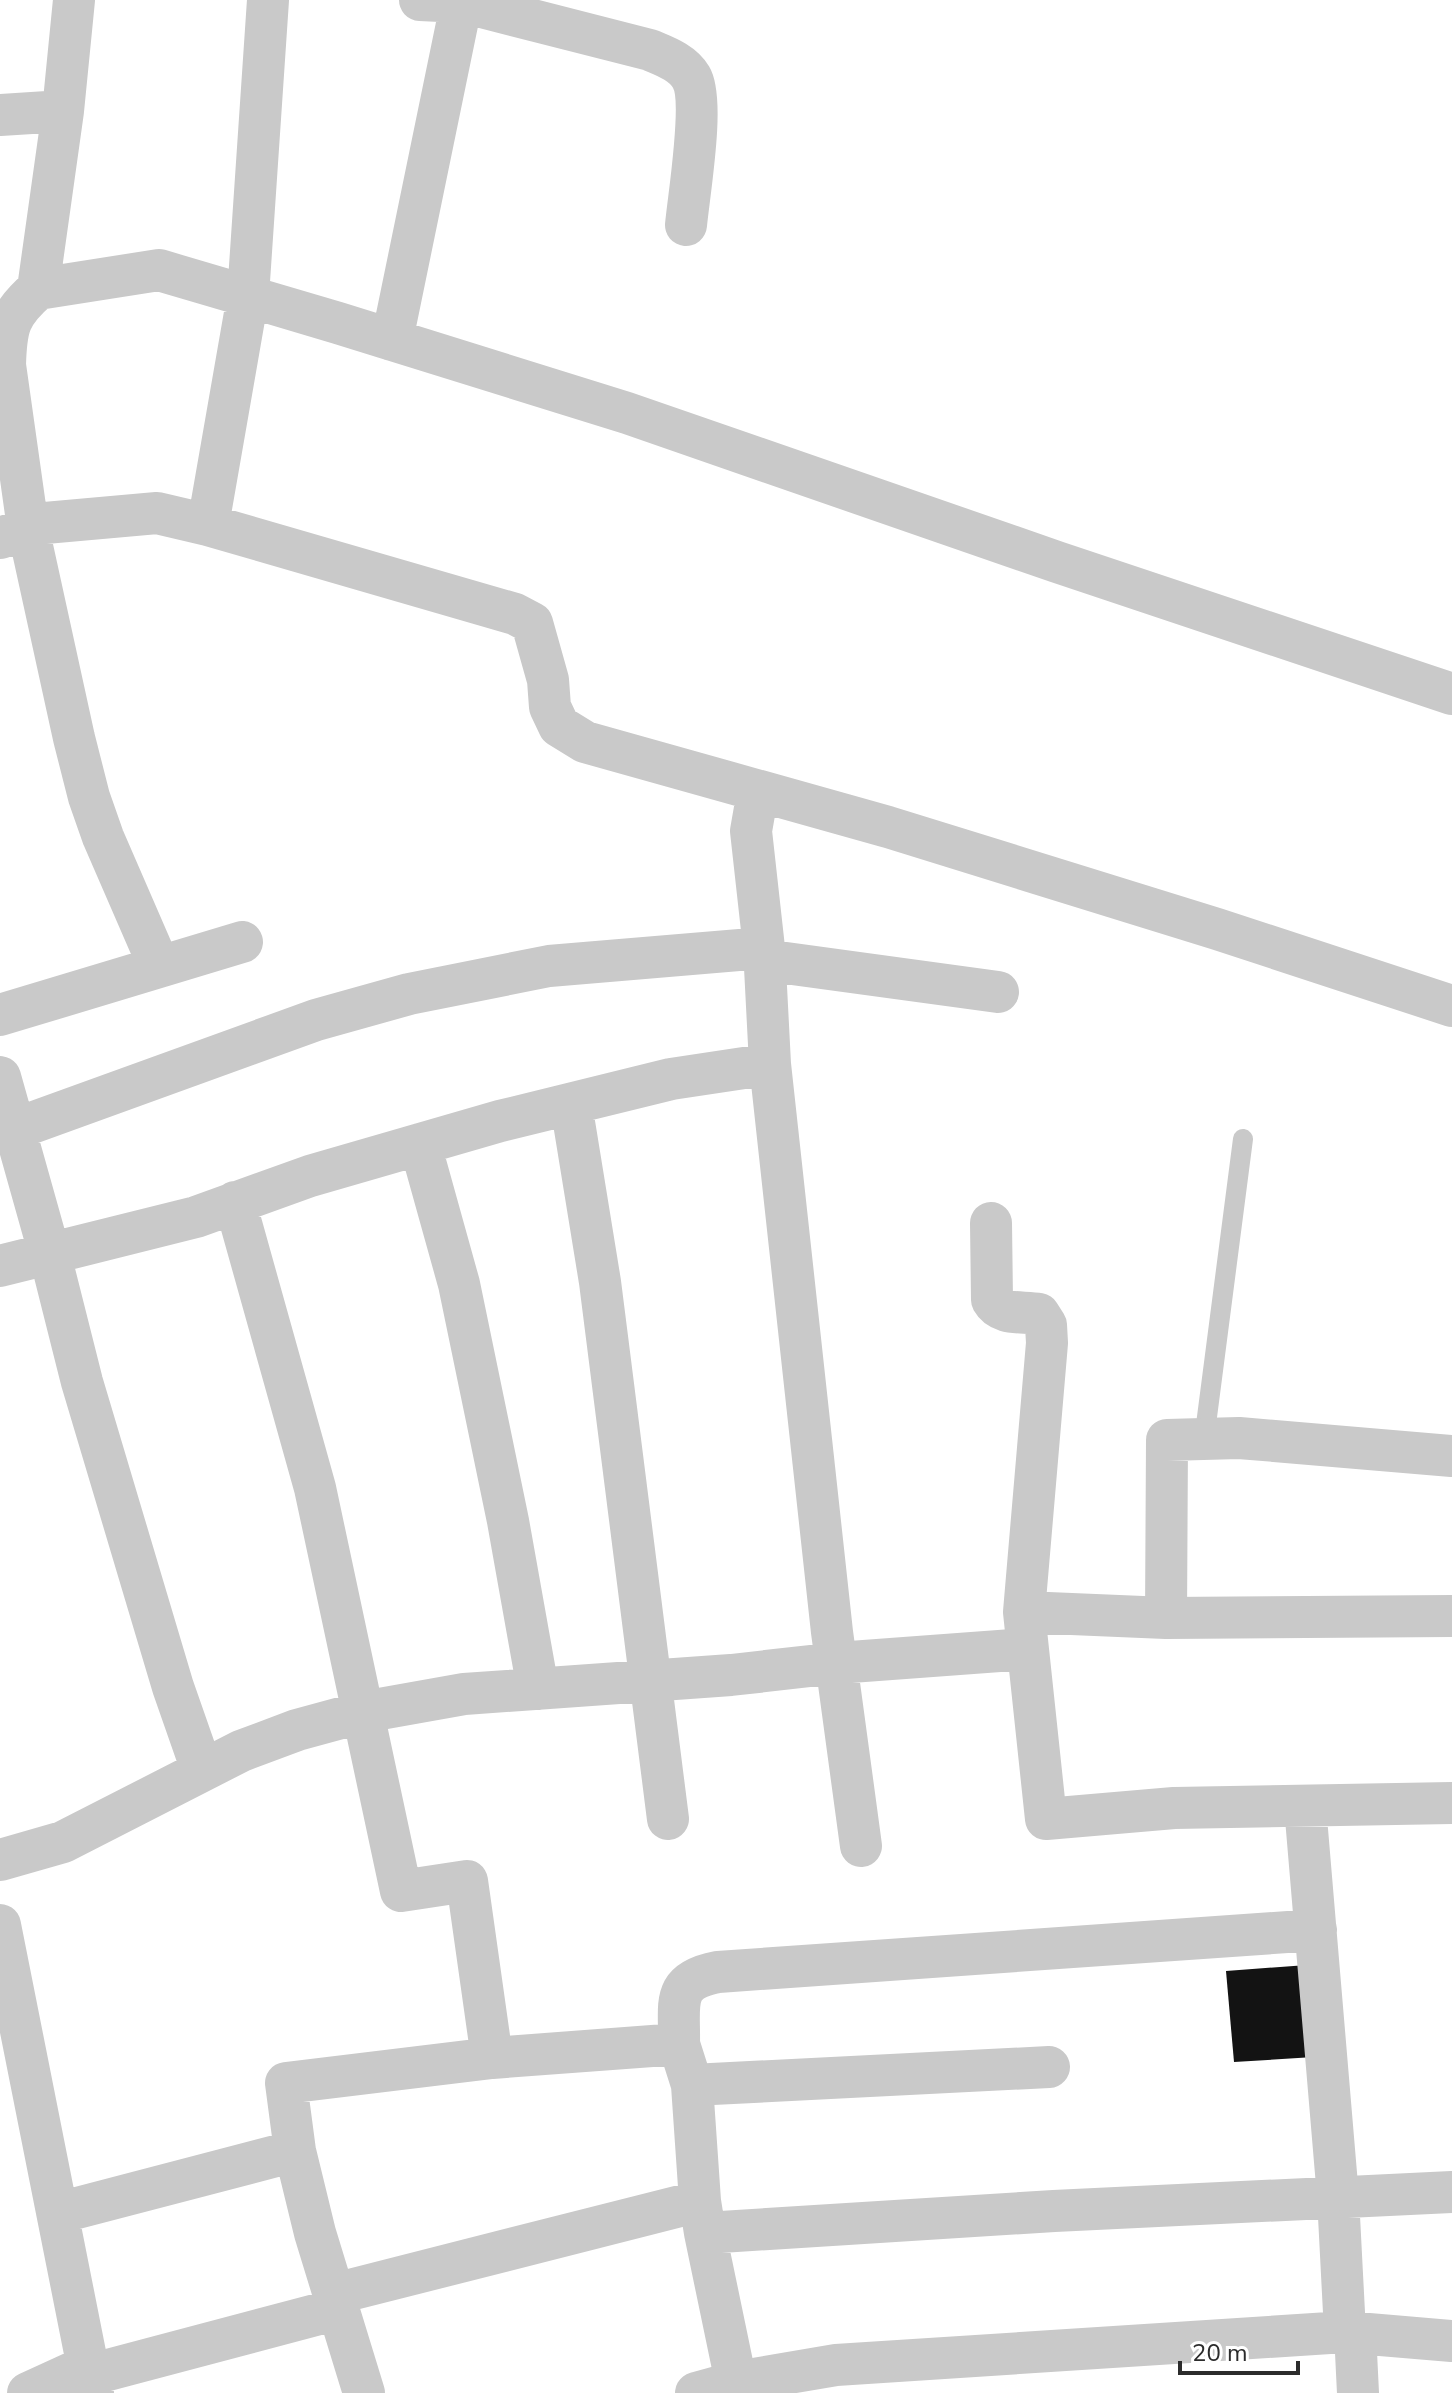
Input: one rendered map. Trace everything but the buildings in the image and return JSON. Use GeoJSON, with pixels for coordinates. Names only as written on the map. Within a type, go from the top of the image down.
{"type":"FeatureCollection","features":[{"type":"Feature","properties":{"kind":"street"},"geometry":{"type":"LineString","coordinates":[[74,0],[63,111],[20,295],[6,341],[4,386],[14,533],[89,797],[159,966]]}},
{"type":"Feature","properties":{"kind":"street"},"geometry":{"type":"LineString","coordinates":[[208,525],[248,296],[268,0]]}},
{"type":"Feature","properties":{"kind":"street"},"geometry":{"type":"LineString","coordinates":[[420,0],[462,1],[650,50],[685,70],[692,78],[698,105],[686,225]]}},
{"type":"Feature","properties":{"kind":"street"},"geometry":{"type":"LineString","coordinates":[[392,340],[462,1]]}},
{"type":"Feature","properties":{"kind":"street"},"geometry":{"type":"LineString","coordinates":[[0,115],[63,111]]}},
{"type":"Feature","properties":{"kind":"street"},"geometry":{"type":"LineString","coordinates":[[20,295],[159,270],[627,413],[1042,557],[1452,694]]}},
{"type":"Feature","properties":{"kind":"street"},"geometry":{"type":"LineString","coordinates":[[14,533],[45,523],[157,513],[515,614],[532,623],[548,680],[550,707],[559,726],[585,742],[888,827],[1452,1006]]}},
{"type":"Feature","properties":{"kind":"street"},"geometry":{"type":"LineString","coordinates":[[758,791],[751,831],[764,954],[770,1064],[837,1663],[861,1846]]}},
{"type":"Feature","properties":{"kind":"street"},"geometry":{"type":"LineString","coordinates":[[0,1015],[242,942]]}},
{"type":"Feature","properties":{"kind":"street"},"geometry":{"type":"LineString","coordinates":[[15,1129],[316,1020],[409,994],[549,966],[764,954],[998,992]]}},
{"type":"Feature","properties":{"kind":"street"},"geometry":{"type":"LineString","coordinates":[[0,1266],[196,1217],[310,1176],[500,1121],[671,1079],[770,1064]]}},
{"type":"Feature","properties":{"kind":"street"},"geometry":{"type":"LineString","coordinates":[[0,1077],[82,1382],[173,1687],[202,1770]]}},
{"type":"Feature","properties":{"kind":"street"},"geometry":{"type":"LineString","coordinates":[[571,1104],[600,1282],[668,1819]]}},
{"type":"Feature","properties":{"kind":"street"},"geometry":{"type":"LineString","coordinates":[[420,1144],[459,1284],[508,1521],[538,1689]]}},
{"type":"Feature","properties":{"kind":"street"},"geometry":{"type":"LineString","coordinates":[[235,1202],[315,1488],[401,1891],[467,1881],[492,2058]]}},
{"type":"Feature","properties":{"kind":"street"},"geometry":{"type":"LineString","coordinates":[[991,1223],[994,1304],[1004,1311],[1039,1314],[1046,1325],[1025,1630],[1046,1819],[1174,1808],[1452,1803]]}},
{"type":"Feature","properties":{"kind":"street"},"geometry":{"type":"LineString","coordinates":[[1166,1618],[1167,1440],[1239,1438],[1452,1456]]}},
{"type":"Feature","properties":{"kind":"street"},"geometry":{"type":"LineString","coordinates":[[0,1860],[63,1842],[241,1751],[297,1730],[363,1712],[464,1694],[731,1675],[837,1663],[1025,1630],[1166,1618],[1452,1616]]}},
{"type":"Feature","properties":{"kind":"street"},"geometry":{"type":"LineString","coordinates":[[1305,1806],[1350,2332],[1358,2393]]}},
{"type":"Feature","properties":{"kind":"street"},"geometry":{"type":"LineString","coordinates":[[0,1925],[90,2378]]}},
{"type":"Feature","properties":{"kind":"street"},"geometry":{"type":"LineString","coordinates":[[736,2382],[703,2217],[692,2085],[679,2044],[680,2000],[683,1989],[690,1981],[718,1972],[1316,1930]]}},
{"type":"Feature","properties":{"kind":"street"},"geometry":{"type":"LineString","coordinates":[[364,2393],[315,2233],[295,2151],[286,2083],[492,2058],[679,2044]]}},
{"type":"Feature","properties":{"kind":"street"},"geometry":{"type":"LineString","coordinates":[[692,2085],[1049,2067]]}},
{"type":"Feature","properties":{"kind":"street"},"geometry":{"type":"LineString","coordinates":[[58,2213],[295,2151]]}},
{"type":"Feature","properties":{"kind":"street"},"geometry":{"type":"LineString","coordinates":[[28,2393],[90,2378],[336,2302],[703,2217],[1054,2211],[1452,2192]]}},
{"type":"Feature","properties":{"kind":"street"},"geometry":{"type":"LineString","coordinates":[[696,2393],[736,2382],[836,2365],[1350,2332],[1452,2341]]}},
{"type":"Feature","properties":{"kind":"lane"},"geometry":{"type":"LineString","coordinates":[[1204,1440],[1243,1139]]}}]}
